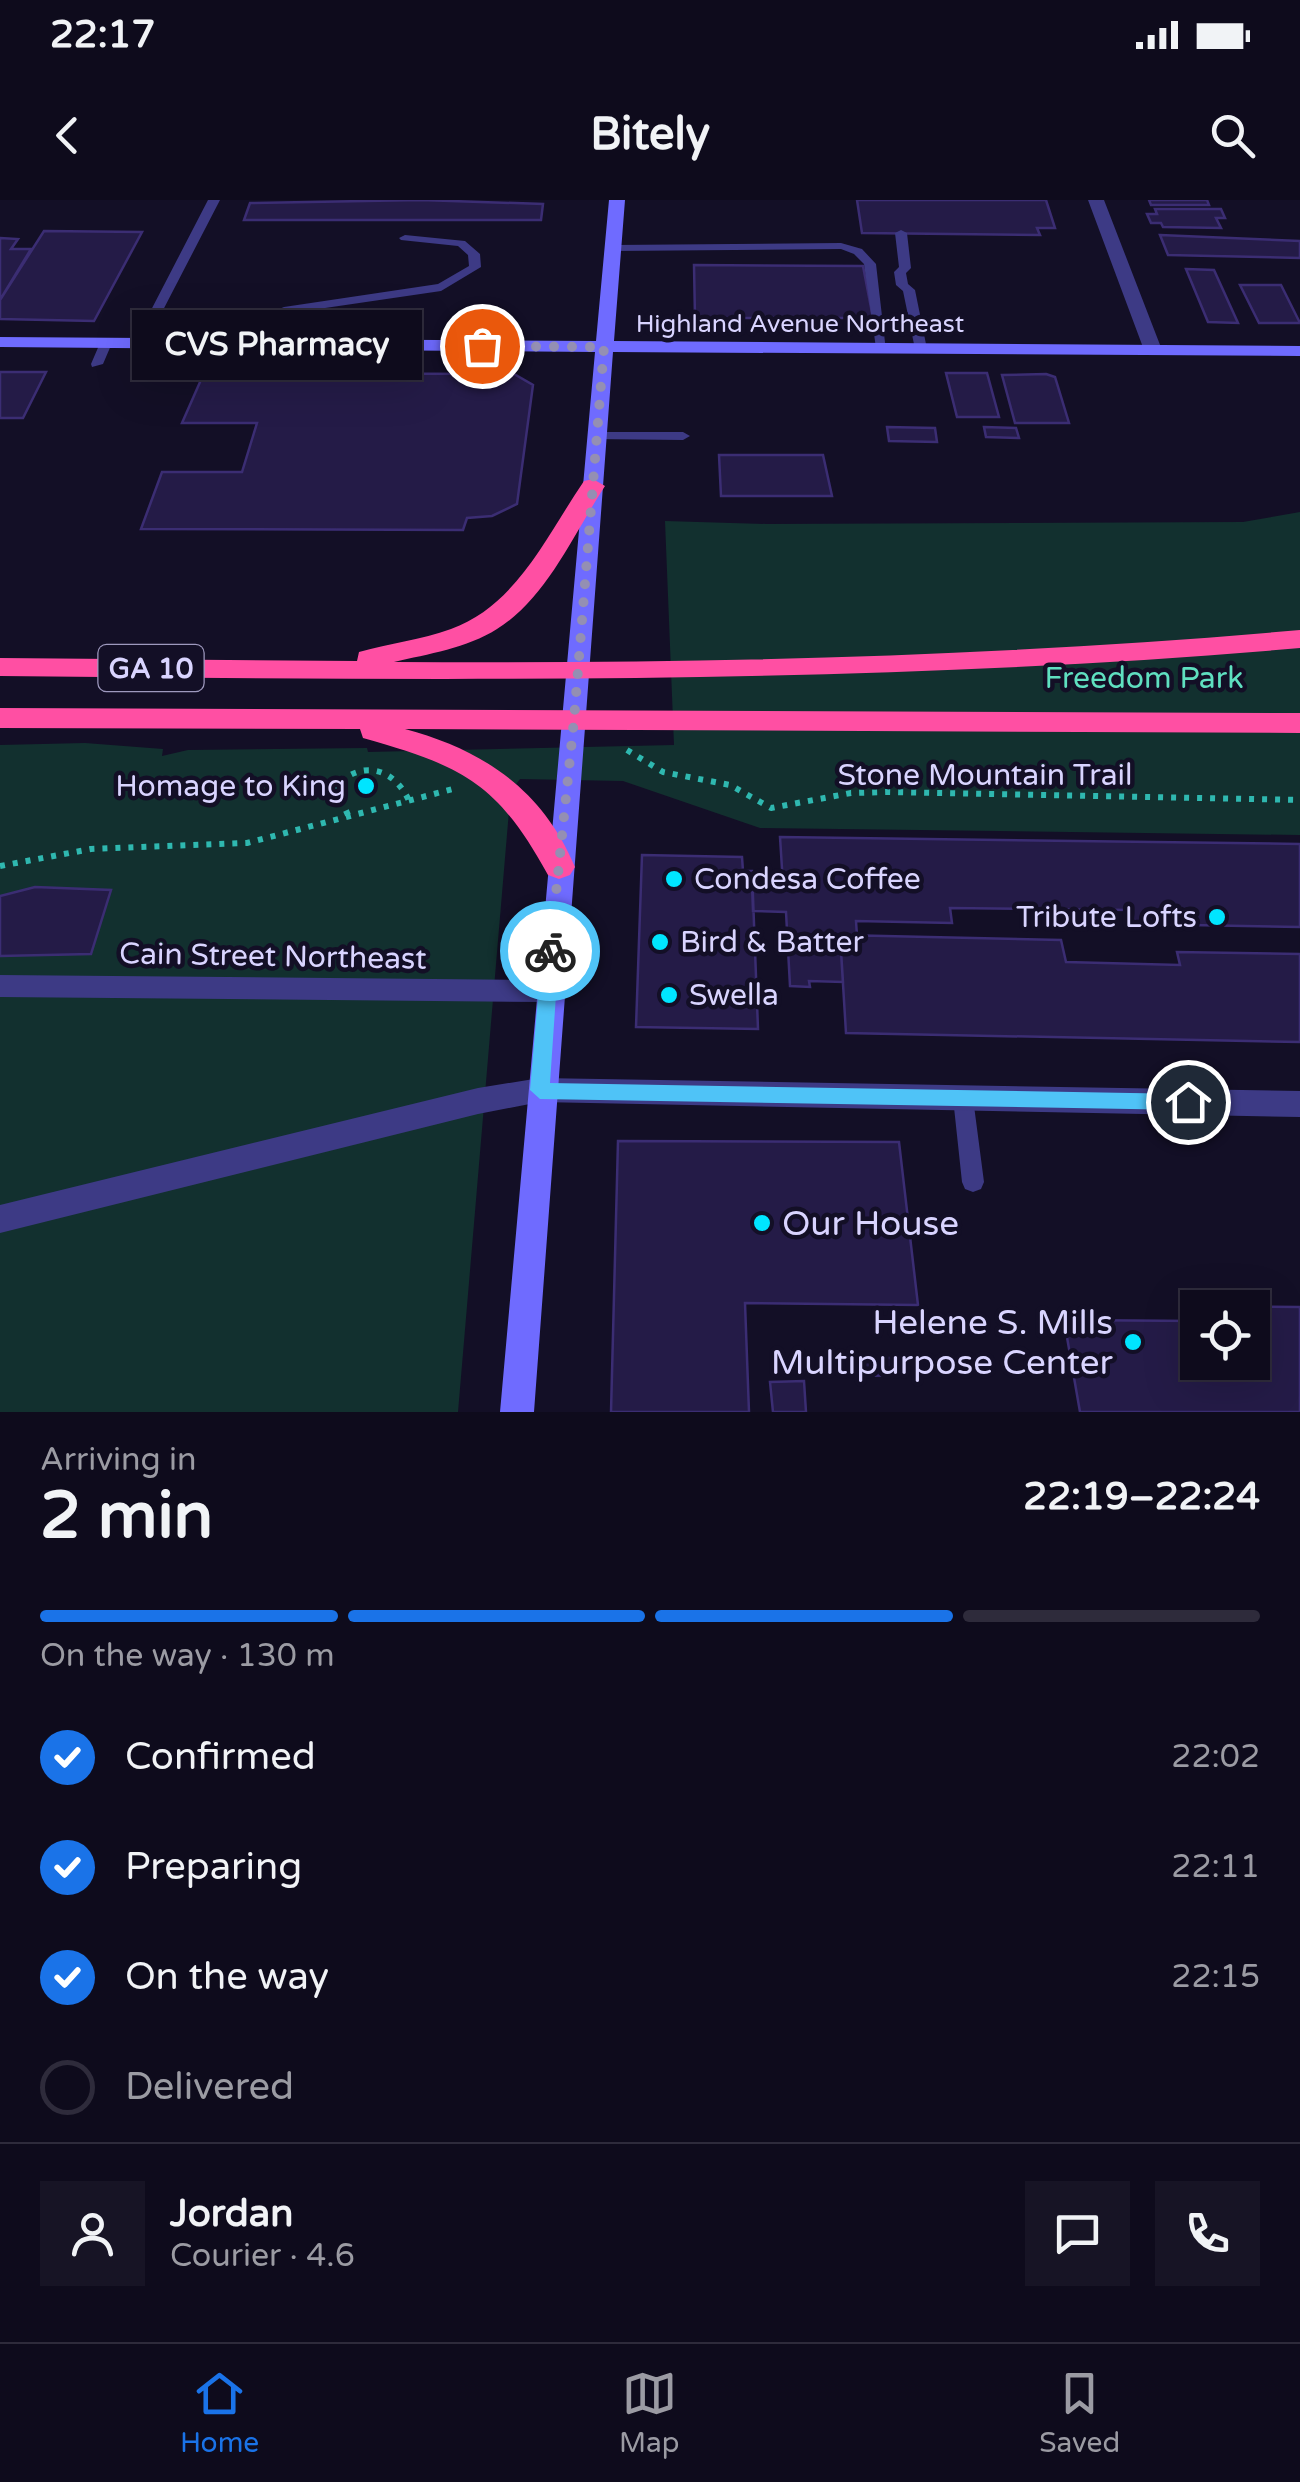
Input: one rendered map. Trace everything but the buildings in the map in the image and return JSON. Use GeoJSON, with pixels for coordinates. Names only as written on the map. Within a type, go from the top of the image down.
{"type":"FeatureCollection","features":[{"type":"Feature","properties":{"kind":"highway"},"geometry":{"type":"LineString","coordinates":[[302,669],[411,648],[489,623],[521,594],[593,486]]}},
{"type":"Feature","properties":{"kind":"highway","name":"GA 10"},"geometry":{"type":"LineString","coordinates":[[0,667],[578,671],[938,665],[1300,639]]}},
{"type":"Feature","properties":{"kind":"highway","name":"GA 10"},"geometry":{"type":"LineString","coordinates":[[0,718],[1300,723]]}},
{"type":"Feature","properties":{"kind":"highway"},"geometry":{"type":"LineString","coordinates":[[327,720],[411,741],[482,767],[536,828],[555,854],[559,867]]}},
{"type":"Feature","properties":{"kind":"main road"},"geometry":{"type":"LineString","coordinates":[[517,1412],[546,991],[574,720],[617,200]]}},
{"type":"Feature","properties":{"kind":"main road","name":"Highland Avenue Northeast"},"geometry":{"type":"LineString","coordinates":[[0,342],[1300,351]]}},
{"type":"Feature","properties":{"kind":"street"},"geometry":{"type":"LineString","coordinates":[[1096,200],[1153,350]]}},
{"type":"Feature","properties":{"kind":"street","name":"Cain Street Northeast"},"geometry":{"type":"LineString","coordinates":[[0,986],[546,991]]}},
{"type":"Feature","properties":{"kind":"street"},"geometry":{"type":"LineString","coordinates":[[0,1219],[498,1096],[540,1090],[1300,1104]]}},
{"type":"Feature","properties":{"kind":"lane"},"geometry":{"type":"LineString","coordinates":[[140,343],[214,200]]}},
{"type":"Feature","properties":{"kind":"lane"},"geometry":{"type":"LineString","coordinates":[[901,233],[905,268],[900,272],[902,284],[909,290],[921,348]]}},
{"type":"Feature","properties":{"kind":"lane"},"geometry":{"type":"LineString","coordinates":[[250,344],[271,317],[288,310],[441,287],[475,267],[474,254],[460,243],[405,238]]}},
{"type":"Feature","properties":{"kind":"lane"},"geometry":{"type":"LineString","coordinates":[[613,248],[841,246],[855,250],[866,256],[870,264],[882,348]]}},
{"type":"Feature","properties":{"kind":"lane"},"geometry":{"type":"LineString","coordinates":[[97,364],[106,343]]}},
{"type":"Feature","properties":{"kind":"lane"},"geometry":{"type":"LineString","coordinates":[[597,436],[683,436]]}},
{"type":"Feature","properties":{"kind":"lane"},"geometry":{"type":"LineString","coordinates":[[963,1098],[973,1182]]}},
{"type":"Feature","properties":{"kind":"path","name":"Stone Mountain Trail"},"geometry":{"type":"LineString","coordinates":[[626,749],[663,772],[730,785],[771,808],[870,793],[1300,800]]}},
{"type":"Feature","properties":{"kind":"path"},"geometry":{"type":"LineString","coordinates":[[348,815],[335,786],[354,770],[376,768],[394,776],[405,787],[410,803]]}},
{"type":"Feature","properties":{"kind":"path"},"geometry":{"type":"LineString","coordinates":[[0,866],[91,848],[247,843],[444,794],[466,781]]}},
{"type":"Feature","properties":{"kind":"green space","name":"Freedom Park"},"geometry":{"type":"Polygon","coordinates":[[[1300,512],[1300,835],[760,828],[623,781],[520,779],[505,799],[510,799],[458,1412],[0,1412],[0,745],[85,743],[163,749],[162,756],[188,750],[367,748],[368,752],[674,745],[665,521],[1243,522],[1300,512]]]}},
{"type":"Feature","properties":{"kind":"way so far"},"geometry":{"type":"LineString","coordinates":[[482,346],[604,347],[574,720],[550,951]]}},
{"type":"Feature","properties":{"kind":"place","name":"CVS Pharmacy"},"geometry":{"type":"Point","coordinates":[482,346]}},
{"type":"Feature","properties":{"kind":"place","name":"Homage to King"},"geometry":{"type":"Point","coordinates":[366,786]}},
{"type":"Feature","properties":{"kind":"place","name":"Condesa Coffee"},"geometry":{"type":"Point","coordinates":[674,879]}},
{"type":"Feature","properties":{"kind":"place","name":"Tribute Lofts"},"geometry":{"type":"Point","coordinates":[1217,917]}},
{"type":"Feature","properties":{"kind":"place","name":"Bird & Batter"},"geometry":{"type":"Point","coordinates":[660,942]}},
{"type":"Feature","properties":{"kind":"place","name":"Swella"},"geometry":{"type":"Point","coordinates":[669,995]}},
{"type":"Feature","properties":{"kind":"place","name":"Our House"},"geometry":{"type":"Point","coordinates":[762,1223]}},
{"type":"Feature","properties":{"kind":"place","name":"Helene S. Mills Multipurpose Center"},"geometry":{"type":"Point","coordinates":[1133,1342]}},
{"type":"Feature","properties":{"kind":"route"},"geometry":{"type":"LineString","coordinates":[[550,951],[540,1090],[1188,1102]]}}]}
